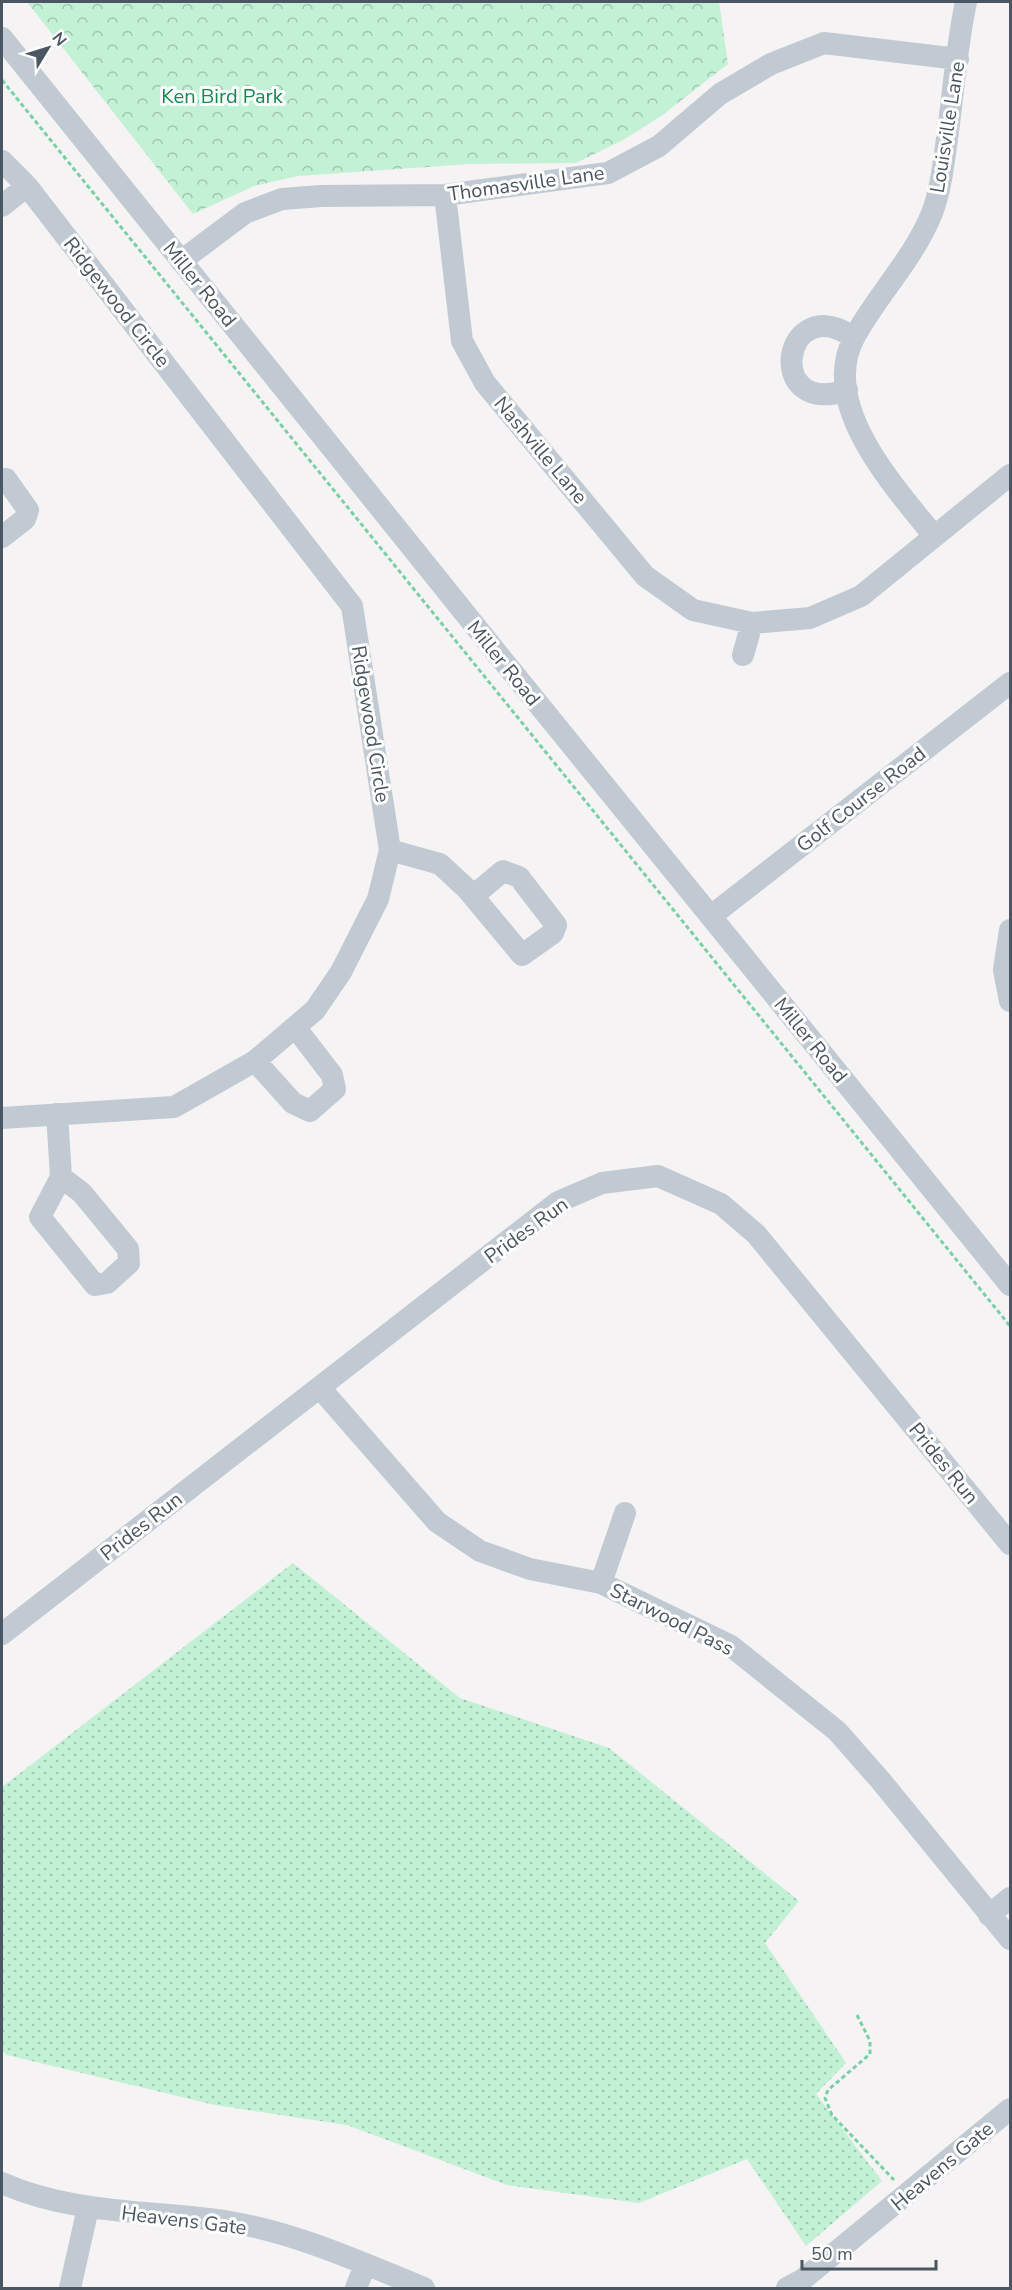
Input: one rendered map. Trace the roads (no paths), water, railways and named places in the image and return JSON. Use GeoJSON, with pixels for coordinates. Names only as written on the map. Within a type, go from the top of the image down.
{"type":"FeatureCollection","features":[{"type":"Feature","properties":{"kind":"street","name":"Louisville Lane"},"geometry":{"type":"LineString","coordinates":[[934,536],[887,477],[859,433],[847,390],[847,362],[854,338],[918,242],[932,212],[941,177],[966,2]]}},
{"type":"Feature","properties":{"kind":"street","name":"Miller Road"},"geometry":{"type":"LineString","coordinates":[[2,38],[1011,1285]]}},
{"type":"Feature","properties":{"kind":"street","name":"Thomasville Lane"},"geometry":{"type":"LineString","coordinates":[[182,261],[245,213],[282,199],[321,196],[445,195],[608,173],[659,146],[720,94],[771,64],[824,43],[958,59]]}},
{"type":"Feature","properties":{"kind":"street","name":"Ridgewood Circle"},"geometry":{"type":"LineString","coordinates":[[2,161],[27,186],[352,606],[390,850],[378,899],[360,936],[315,1010],[255,1061],[174,1107],[2,1118]]}},
{"type":"Feature","properties":{"kind":"street"},"geometry":{"type":"LineString","coordinates":[[2,206],[27,186]]}},
{"type":"Feature","properties":{"kind":"street","name":"Nashville Lane"},"geometry":{"type":"LineString","coordinates":[[445,195],[462,341],[485,383],[645,576],[693,610],[752,623],[810,618],[861,596],[1011,475]]}},
{"type":"Feature","properties":{"kind":"street"},"geometry":{"type":"LineString","coordinates":[[847,390],[832,395],[812,394],[804,388],[797,382],[790,365],[792,347],[803,332],[820,325],[839,327],[854,338]]}},
{"type":"Feature","properties":{"kind":"street"},"geometry":{"type":"LineString","coordinates":[[2,478],[6,479],[28,510],[25,519],[2,537]]}},
{"type":"Feature","properties":{"kind":"street"},"geometry":{"type":"LineString","coordinates":[[743,655],[752,623]]}},
{"type":"Feature","properties":{"kind":"street","name":"Golf Course Road"},"geometry":{"type":"LineString","coordinates":[[711,916],[1011,683]]}},
{"type":"Feature","properties":{"kind":"street"},"geometry":{"type":"LineString","coordinates":[[390,850],[440,864],[473,896]]}},
{"type":"Feature","properties":{"kind":"street"},"geometry":{"type":"LineString","coordinates":[[1011,930],[1004,970],[1011,1001]]}},
{"type":"Feature","properties":{"kind":"street"},"geometry":{"type":"LineString","coordinates":[[255,1061],[293,1103],[310,1111],[324,1101],[334,1089],[332,1075],[295,1027]]}},
{"type":"Feature","properties":{"kind":"street"},"geometry":{"type":"LineString","coordinates":[[57,1114],[61,1177],[40,1217],[96,1285],[107,1283],[129,1263],[128,1249],[82,1193],[61,1177]]}},
{"type":"Feature","properties":{"kind":"street","name":"Prides Run"},"geometry":{"type":"LineString","coordinates":[[2,1634],[558,1202],[602,1183],[658,1176],[720,1204],[756,1234],[1011,1544]]}},
{"type":"Feature","properties":{"kind":"street","name":"Starwood Pass"},"geometry":{"type":"LineString","coordinates":[[320,1388],[437,1522],[480,1551],[530,1569],[601,1583],[731,1646],[837,1731],[1011,1939]]}},
{"type":"Feature","properties":{"kind":"street"},"geometry":{"type":"LineString","coordinates":[[601,1583],[626,1513]]}},
{"type":"Feature","properties":{"kind":"street"},"geometry":{"type":"LineString","coordinates":[[989,1915],[1011,1898]]}},
{"type":"Feature","properties":{"kind":"street","name":"Heavens Gate"},"geometry":{"type":"LineString","coordinates":[[787,2289],[802,2280],[1011,2109]]}},
{"type":"Feature","properties":{"kind":"street","name":"Heavens Gate"},"geometry":{"type":"LineString","coordinates":[[2,2183],[31,2196],[88,2208],[231,2223],[303,2241],[424,2289]]}},
{"type":"Feature","properties":{"kind":"street"},"geometry":{"type":"LineString","coordinates":[[70,2289],[88,2208]]}},
{"type":"Feature","properties":{"kind":"street"},"geometry":{"type":"LineString","coordinates":[[356,2289],[365,2265]]}},
{"type":"Feature","properties":{"kind":"park label","name":"Ken Bird Park"},"geometry":{"type":"Point","coordinates":[222,96]}}]}
